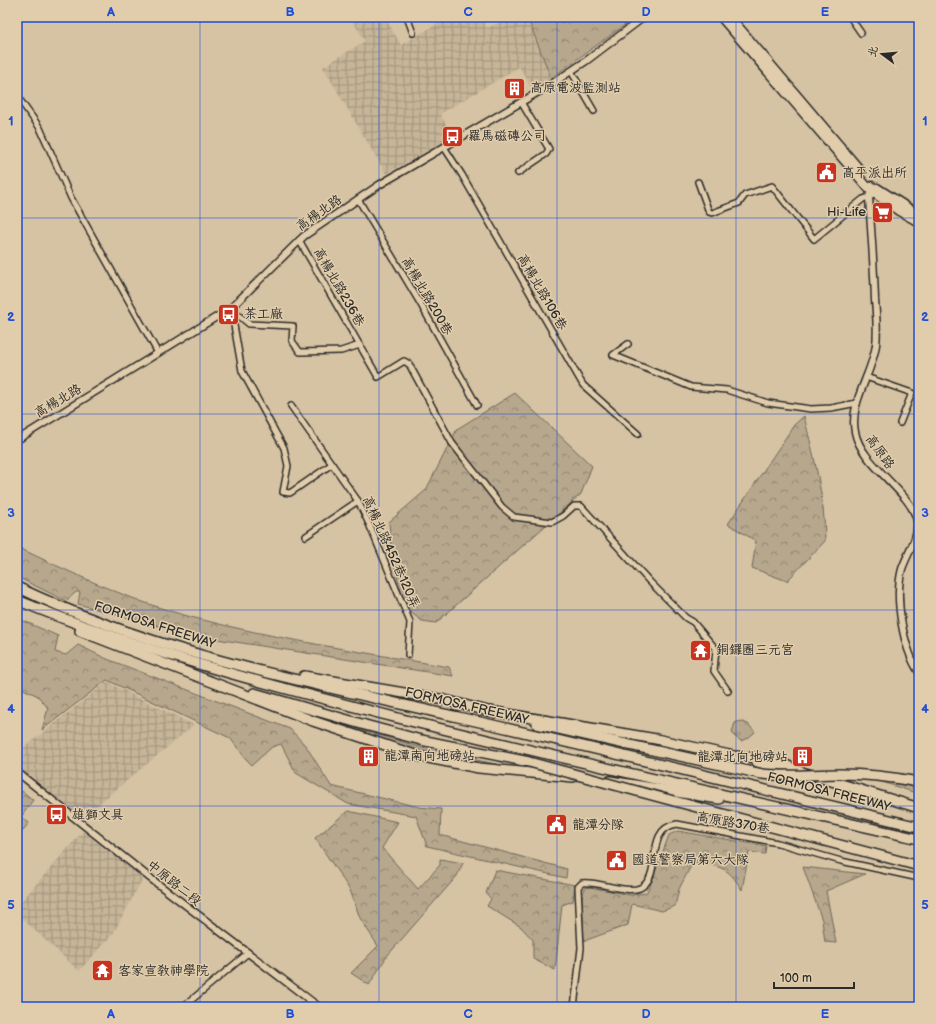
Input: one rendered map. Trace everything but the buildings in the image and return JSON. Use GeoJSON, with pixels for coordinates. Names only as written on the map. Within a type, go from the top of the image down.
{"type":"FeatureCollection","features":[{"type":"Feature","properties":{"kind":"highway","name":"FORMOSA FREEWAY"},"geometry":{"type":"LineString","coordinates":[[17,587],[43,600],[109,625],[169,645],[251,668],[346,692],[601,750],[919,827]]}},
{"type":"Feature","properties":{"kind":"highway","name":"FORMOSA FREEWAY"},"geometry":{"type":"LineString","coordinates":[[17,601],[150,650],[272,686],[526,750],[919,839]]}},
{"type":"Feature","properties":{"kind":"highway"},"geometry":{"type":"LineString","coordinates":[[17,601],[99,640],[313,721],[418,756],[479,768],[601,780],[725,800],[757,802]]}},
{"type":"Feature","properties":{"kind":"highway"},"geometry":{"type":"LineString","coordinates":[[251,668],[445,700],[528,722],[762,774],[778,776],[862,774],[919,782]]}},
{"type":"Feature","properties":{"kind":"highway"},"geometry":{"type":"LineString","coordinates":[[210,681],[421,740],[529,762],[919,866]]}},
{"type":"Feature","properties":{"kind":"highway"},"geometry":{"type":"LineString","coordinates":[[490,711],[656,740],[722,754],[773,759],[799,770],[919,808]]}},
{"type":"Feature","properties":{"kind":"main road"},"geometry":{"type":"LineString","coordinates":[[721,17],[872,191],[899,211],[919,222]]}},
{"type":"Feature","properties":{"kind":"main road"},"geometry":{"type":"LineString","coordinates":[[730,17],[872,191],[919,214]]}},
{"type":"Feature","properties":{"kind":"street","name":"高楊北路"},"geometry":{"type":"LineString","coordinates":[[17,440],[231,308],[299,240],[358,199],[571,71],[644,17]]}},
{"type":"Feature","properties":{"kind":"street"},"geometry":{"type":"LineString","coordinates":[[850,17],[861,33]]}},
{"type":"Feature","properties":{"kind":"street"},"geometry":{"type":"LineString","coordinates":[[409,18],[413,34]]}},
{"type":"Feature","properties":{"kind":"street"},"geometry":{"type":"LineString","coordinates":[[571,71],[594,111]]}},
{"type":"Feature","properties":{"kind":"street"},"geometry":{"type":"LineString","coordinates":[[17,96],[40,128],[71,198],[158,353]]}},
{"type":"Feature","properties":{"kind":"street"},"geometry":{"type":"LineString","coordinates":[[518,173],[546,154],[549,149],[521,102]]}},
{"type":"Feature","properties":{"kind":"street","name":"高楊北路106巷"},"geometry":{"type":"LineString","coordinates":[[444,147],[462,175],[583,385],[638,434]]}},
{"type":"Feature","properties":{"kind":"street"},"geometry":{"type":"LineString","coordinates":[[698,182],[709,212],[712,213],[739,203],[745,195],[772,186],[814,239],[872,191]]}},
{"type":"Feature","properties":{"kind":"street","name":"高原路"},"geometry":{"type":"LineString","coordinates":[[872,191],[876,333],[874,352],[857,403],[854,420],[855,433],[859,444],[915,513],[917,521],[916,534],[902,571],[899,598],[905,643],[912,662],[919,672]]}},
{"type":"Feature","properties":{"kind":"street","name":"高楊北路200巷"},"geometry":{"type":"LineString","coordinates":[[358,199],[420,303],[476,405]]}},
{"type":"Feature","properties":{"kind":"street","name":"高楊北路236巷"},"geometry":{"type":"LineString","coordinates":[[299,240],[378,377],[404,361],[409,364],[452,443],[502,507],[514,517],[552,522],[563,516],[574,506],[581,506],[650,582],[686,618],[693,622],[716,650],[714,671],[728,691]]}},
{"type":"Feature","properties":{"kind":"street"},"geometry":{"type":"LineString","coordinates":[[231,308],[248,324],[293,326],[292,341],[300,352],[342,351],[360,345]]}},
{"type":"Feature","properties":{"kind":"street"},"geometry":{"type":"LineString","coordinates":[[231,308],[242,371],[284,448],[288,466],[283,492],[290,493],[332,464]]}},
{"type":"Feature","properties":{"kind":"street"},"geometry":{"type":"LineString","coordinates":[[628,344],[613,355],[691,387],[727,390],[768,403],[811,409],[831,408],[857,403]]}},
{"type":"Feature","properties":{"kind":"street"},"geometry":{"type":"LineString","coordinates":[[866,377],[912,393],[900,423]]}},
{"type":"Feature","properties":{"kind":"street","name":"高楊北路452巷120弄"},"geometry":{"type":"LineString","coordinates":[[290,406],[358,501],[410,622],[408,655]]}},
{"type":"Feature","properties":{"kind":"street"},"geometry":{"type":"LineString","coordinates":[[306,536],[358,501]]}},
{"type":"Feature","properties":{"kind":"street","name":"中原路二段"},"geometry":{"type":"LineString","coordinates":[[17,772],[92,830],[140,871],[320,1007]]}},
{"type":"Feature","properties":{"kind":"street","name":"高原路370巷"},"geometry":{"type":"LineString","coordinates":[[574,1007],[581,948],[581,924],[577,894],[578,887],[582,883],[593,882],[632,890],[639,889],[648,880],[659,837],[663,829],[668,825],[677,824],[778,843],[841,861],[919,878]]}},
{"type":"Feature","properties":{"kind":"street"},"geometry":{"type":"LineString","coordinates":[[182,1007],[248,953]]}},
{"type":"Feature","properties":{"kind":"shaded area"},"geometry":{"type":"Polygon","coordinates":[[[350,17],[385,17],[401,45],[449,17],[481,17],[487,28],[510,17],[522,17],[530,24],[551,78],[533,89],[519,67],[440,114],[453,137],[386,174],[323,67],[365,41],[350,17]]]}},
{"type":"Feature","properties":{"kind":"shaded area"},"geometry":{"type":"Polygon","coordinates":[[[107,682],[194,725],[83,817],[17,768],[17,753],[107,682]]]}},
{"type":"Feature","properties":{"kind":"shaded area"},"geometry":{"type":"Polygon","coordinates":[[[83,831],[143,878],[113,934],[79,971],[17,914],[17,906],[83,831]]]}},
{"type":"Feature","properties":{"kind":"green space"},"geometry":{"type":"Polygon","coordinates":[[[522,17],[636,17],[551,78],[530,24],[522,17]]]}},
{"type":"Feature","properties":{"kind":"green space"},"geometry":{"type":"Polygon","coordinates":[[[515,393],[592,466],[581,494],[436,623],[422,621],[406,609],[392,558],[389,522],[426,490],[457,429],[515,393]]]}},
{"type":"Feature","properties":{"kind":"green space"},"geometry":{"type":"Polygon","coordinates":[[[804,416],[821,493],[825,525],[825,541],[787,581],[752,568],[756,541],[728,524],[794,425],[804,416]]]}},
{"type":"Feature","properties":{"kind":"green space"},"geometry":{"type":"Polygon","coordinates":[[[17,547],[102,586],[168,611],[287,639],[449,667],[453,676],[191,635],[78,604],[80,592],[76,592],[66,601],[17,577],[17,547]]]}},
{"type":"Feature","properties":{"kind":"green space"},"geometry":{"type":"Polygon","coordinates":[[[17,618],[58,636],[55,652],[66,655],[78,645],[107,659],[290,729],[306,746],[331,786],[419,807],[441,809],[440,835],[567,869],[566,878],[427,846],[416,816],[348,804],[296,773],[281,744],[272,747],[252,765],[230,738],[107,680],[42,730],[48,708],[38,696],[17,686],[17,618]]]}},
{"type":"Feature","properties":{"kind":"green space"},"geometry":{"type":"Polygon","coordinates":[[[289,708],[426,749],[505,766],[419,753],[289,708]]]}},
{"type":"Feature","properties":{"kind":"green space"},"geometry":{"type":"Polygon","coordinates":[[[740,721],[748,724],[755,732],[748,738],[741,741],[734,736],[732,732],[735,723],[740,721]]]}},
{"type":"Feature","properties":{"kind":"green space"},"geometry":{"type":"Polygon","coordinates":[[[866,769],[884,777],[919,787],[919,794],[873,779],[866,769]]]}},
{"type":"Feature","properties":{"kind":"green space"},"geometry":{"type":"Polygon","coordinates":[[[22,791],[33,800],[21,817],[29,823],[17,837],[17,802],[22,791]]]}},
{"type":"Feature","properties":{"kind":"green space"},"geometry":{"type":"Polygon","coordinates":[[[348,811],[398,822],[382,848],[418,889],[440,865],[440,859],[463,863],[457,876],[387,956],[369,985],[351,973],[378,946],[360,918],[350,890],[315,838],[348,811]]]}},
{"type":"Feature","properties":{"kind":"green space"},"geometry":{"type":"Polygon","coordinates":[[[678,831],[766,846],[765,854],[749,852],[742,890],[732,876],[722,868],[693,862],[679,889],[675,906],[662,911],[632,904],[628,925],[584,941],[582,897],[585,888],[590,887],[630,895],[646,893],[669,835],[678,831]]]}},
{"type":"Feature","properties":{"kind":"green space"},"geometry":{"type":"Polygon","coordinates":[[[803,867],[865,874],[826,891],[836,943],[825,942],[822,920],[803,867]]]}},
{"type":"Feature","properties":{"kind":"green space"},"geometry":{"type":"Polygon","coordinates":[[[495,870],[575,885],[573,901],[562,905],[555,970],[533,959],[533,940],[521,927],[487,906],[491,899],[486,893],[495,870]]]}},
{"type":"Feature","properties":{"kind":"place","name":"高原電波監測站"},"geometry":{"type":"Point","coordinates":[514,88]}},
{"type":"Feature","properties":{"kind":"place","name":"羅馬磁磚公司"},"geometry":{"type":"Point","coordinates":[453,136]}},
{"type":"Feature","properties":{"kind":"place","name":"高平派出所"},"geometry":{"type":"Point","coordinates":[827,173]}},
{"type":"Feature","properties":{"kind":"place","name":"Hi-Life"},"geometry":{"type":"Point","coordinates":[882,212]}},
{"type":"Feature","properties":{"kind":"place","name":"茶工廠"},"geometry":{"type":"Point","coordinates":[229,314]}},
{"type":"Feature","properties":{"kind":"place","name":"銅鑼圈三元宮"},"geometry":{"type":"Point","coordinates":[700,650]}},
{"type":"Feature","properties":{"kind":"place","name":"龍潭南向地磅站"},"geometry":{"type":"Point","coordinates":[368,756]}},
{"type":"Feature","properties":{"kind":"place","name":"龍潭北向地磅站"},"geometry":{"type":"Point","coordinates":[803,757]}},
{"type":"Feature","properties":{"kind":"place","name":"雄獅文具"},"geometry":{"type":"Point","coordinates":[57,815]}},
{"type":"Feature","properties":{"kind":"place","name":"龍潭分隊"},"geometry":{"type":"Point","coordinates":[557,825]}},
{"type":"Feature","properties":{"kind":"place","name":"國道警察局第六大隊"},"geometry":{"type":"Point","coordinates":[617,860]}},
{"type":"Feature","properties":{"kind":"place","name":"客家宣教神學院"},"geometry":{"type":"Point","coordinates":[103,971]}}]}
